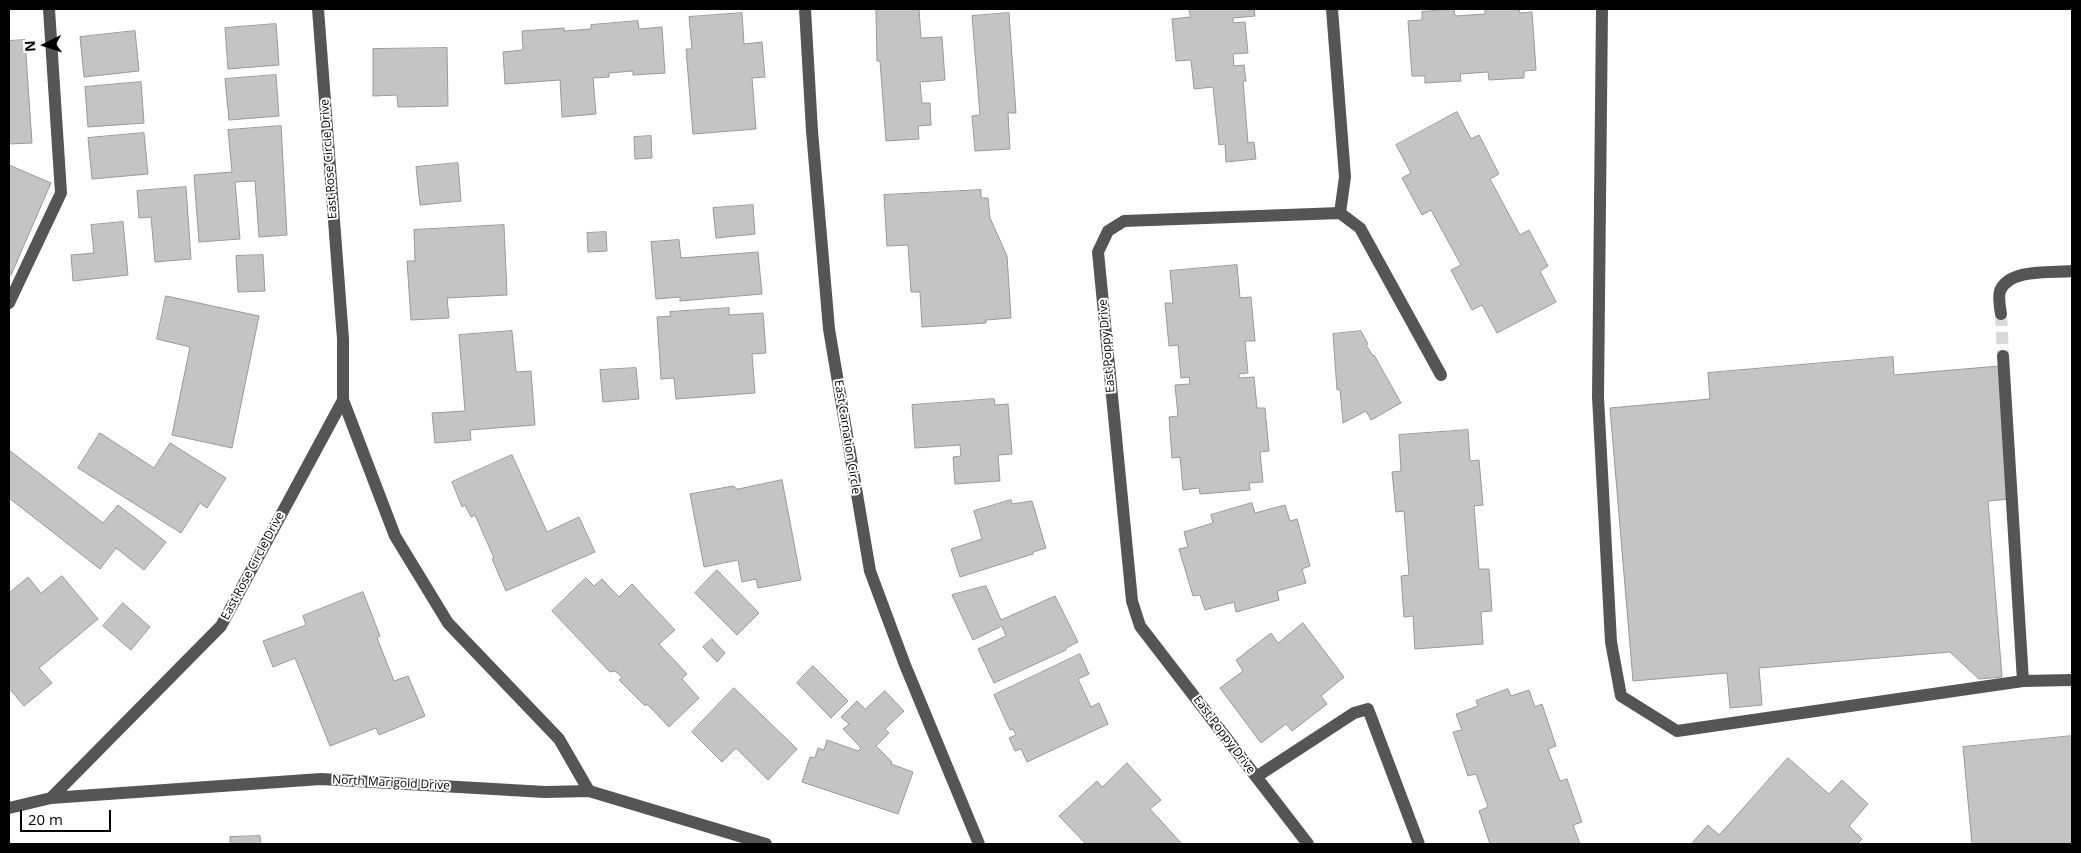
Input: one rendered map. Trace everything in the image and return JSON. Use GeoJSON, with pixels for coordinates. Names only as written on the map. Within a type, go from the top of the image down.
{"type":"FeatureCollection","features":[{"type":"Feature","properties":{"kind":"street"},"geometry":{"type":"LineString","coordinates":[[9,303],[61,193],[49,9]]}},
{"type":"Feature","properties":{"kind":"street","name":"East Rose Circle Drive"},"geometry":{"type":"LineString","coordinates":[[318,9],[342,339],[343,400],[395,536],[448,623],[559,740],[589,791]]}},
{"type":"Feature","properties":{"kind":"street","name":"East Carnation Circle"},"geometry":{"type":"LineString","coordinates":[[805,9],[812,131],[829,329],[870,571],[905,665],[979,844]]}},
{"type":"Feature","properties":{"kind":"street"},"geometry":{"type":"LineString","coordinates":[[1332,9],[1345,177],[1340,213],[1360,228],[1441,375]]}},
{"type":"Feature","properties":{"kind":"street"},"geometry":{"type":"LineString","coordinates":[[1602,9],[1598,396],[1611,642],[1621,696],[1677,730],[2023,681],[2072,680]]}},
{"type":"Feature","properties":{"kind":"street","name":"East Poppy Drive"},"geometry":{"type":"LineString","coordinates":[[1308,844],[1140,626],[1132,601],[1098,252],[1108,231],[1124,221],[1340,213]]}},
{"type":"Feature","properties":{"kind":"street"},"geometry":{"type":"LineString","coordinates":[[2001,314],[1999,292],[2007,280],[2019,276],[2072,271]]}},
{"type":"Feature","properties":{"kind":"street"},"geometry":{"type":"LineString","coordinates":[[2003,356],[2023,681]]}},
{"type":"Feature","properties":{"kind":"street","name":"East Rose Circle Drive"},"geometry":{"type":"LineString","coordinates":[[51,798],[221,626],[306,464],[343,400]]}},
{"type":"Feature","properties":{"kind":"street"},"geometry":{"type":"LineString","coordinates":[[1256,777],[1354,713],[1368,709],[1419,844]]}},
{"type":"Feature","properties":{"kind":"street","name":"North Marigold Drive"},"geometry":{"type":"LineString","coordinates":[[9,808],[51,798],[321,779],[545,792],[589,791],[766,844]]}},
{"type":"Feature","properties":{"kind":"building"},"geometry":{"type":"Polygon","coordinates":[[[919,9],[921,38],[942,37],[945,80],[920,82],[922,103],[930,103],[931,125],[918,126],[919,139],[886,141],[880,61],[877,61],[876,10],[919,9]]]}},
{"type":"Feature","properties":{"kind":"building"},"geometry":{"type":"Polygon","coordinates":[[[1189,9],[1254,9],[1255,16],[1233,18],[1233,23],[1245,22],[1248,53],[1233,54],[1234,66],[1244,65],[1246,81],[1243,81],[1248,143],[1254,142],[1256,159],[1226,162],[1225,144],[1219,145],[1213,87],[1194,89],[1191,60],[1176,61],[1172,19],[1190,17],[1189,9]]]}},
{"type":"Feature","properties":{"kind":"building"},"geometry":{"type":"Polygon","coordinates":[[[1454,9],[1455,16],[1485,14],[1485,9],[1519,9],[1520,13],[1532,12],[1536,70],[1524,71],[1524,78],[1489,80],[1488,72],[1460,74],[1461,81],[1425,83],[1425,76],[1412,76],[1408,21],[1422,20],[1422,12],[1454,9]]]}},
{"type":"Feature","properties":{"kind":"building"},"geometry":{"type":"Polygon","coordinates":[[[742,13],[744,44],[762,42],[765,77],[752,78],[756,129],[693,134],[686,49],[692,49],[689,17],[742,13]]]}},
{"type":"Feature","properties":{"kind":"building"},"geometry":{"type":"Polygon","coordinates":[[[1009,13],[1016,113],[1008,113],[1010,149],[975,151],[972,116],[980,115],[972,16],[1009,13]]]}},
{"type":"Feature","properties":{"kind":"building"},"geometry":{"type":"Polygon","coordinates":[[[638,21],[639,29],[662,27],[665,73],[633,75],[633,71],[609,73],[609,77],[593,78],[596,114],[562,117],[560,80],[505,84],[503,52],[523,50],[522,31],[564,28],[564,31],[591,29],[591,25],[638,21]]]}},
{"type":"Feature","properties":{"kind":"building"},"geometry":{"type":"Polygon","coordinates":[[[276,24],[279,65],[228,69],[225,28],[276,24]]]}},
{"type":"Feature","properties":{"kind":"building"},"geometry":{"type":"Polygon","coordinates":[[[135,31],[139,71],[84,77],[80,37],[135,31]]]}},
{"type":"Feature","properties":{"kind":"building"},"geometry":{"type":"Polygon","coordinates":[[[25,40],[32,143],[9,144],[9,41],[25,40]]]}},
{"type":"Feature","properties":{"kind":"building"},"geometry":{"type":"Polygon","coordinates":[[[447,48],[448,106],[398,107],[397,95],[373,96],[373,49],[447,48]]]}},
{"type":"Feature","properties":{"kind":"building"},"geometry":{"type":"Polygon","coordinates":[[[276,75],[279,116],[229,120],[225,79],[276,75]]]}},
{"type":"Feature","properties":{"kind":"building"},"geometry":{"type":"Polygon","coordinates":[[[141,82],[144,123],[88,127],[85,87],[141,82]]]}},
{"type":"Feature","properties":{"kind":"building"},"geometry":{"type":"Polygon","coordinates":[[[1457,112],[1471,139],[1479,135],[1499,174],[1490,179],[1520,235],[1529,230],[1548,266],[1540,271],[1556,302],[1497,333],[1482,305],[1472,310],[1451,270],[1461,265],[1431,210],[1422,215],[1402,178],[1411,173],[1396,145],[1457,112]]]}},
{"type":"Feature","properties":{"kind":"building"},"geometry":{"type":"Polygon","coordinates":[[[281,126],[287,235],[259,237],[255,181],[235,182],[240,239],[199,242],[194,175],[232,172],[228,130],[281,126]]]}},
{"type":"Feature","properties":{"kind":"building"},"geometry":{"type":"Polygon","coordinates":[[[144,133],[148,174],[92,179],[88,138],[144,133]]]}},
{"type":"Feature","properties":{"kind":"building"},"geometry":{"type":"Polygon","coordinates":[[[651,136],[652,158],[635,159],[634,137],[651,136]]]}},
{"type":"Feature","properties":{"kind":"building"},"geometry":{"type":"Polygon","coordinates":[[[458,163],[461,201],[420,205],[416,167],[458,163]]]}},
{"type":"Feature","properties":{"kind":"building"},"geometry":{"type":"Polygon","coordinates":[[[9,165],[51,183],[11,275],[9,274],[9,165]]]}},
{"type":"Feature","properties":{"kind":"building"},"geometry":{"type":"Polygon","coordinates":[[[186,187],[191,259],[155,262],[151,217],[139,218],[137,191],[186,187]]]}},
{"type":"Feature","properties":{"kind":"building"},"geometry":{"type":"Polygon","coordinates":[[[981,190],[981,198],[988,198],[990,218],[1007,256],[1011,318],[986,320],[986,323],[922,327],[920,292],[911,292],[908,245],[887,246],[884,195],[981,190]]]}},
{"type":"Feature","properties":{"kind":"building"},"geometry":{"type":"Polygon","coordinates":[[[753,205],[755,234],[716,238],[713,208],[753,205]]]}},
{"type":"Feature","properties":{"kind":"building"},"geometry":{"type":"Polygon","coordinates":[[[123,222],[128,275],[73,281],[71,255],[94,253],[91,225],[123,222]]]}},
{"type":"Feature","properties":{"kind":"building"},"geometry":{"type":"Polygon","coordinates":[[[504,225],[507,295],[447,298],[449,318],[411,320],[407,261],[415,261],[414,230],[504,225]]]}},
{"type":"Feature","properties":{"kind":"building"},"geometry":{"type":"Polygon","coordinates":[[[606,232],[607,251],[588,252],[587,233],[606,232]]]}},
{"type":"Feature","properties":{"kind":"building"},"geometry":{"type":"Polygon","coordinates":[[[679,240],[681,258],[758,252],[762,294],[680,301],[680,297],[656,299],[651,242],[679,240]]]}},
{"type":"Feature","properties":{"kind":"building"},"geometry":{"type":"Polygon","coordinates":[[[263,255],[265,291],[238,292],[236,256],[263,255]]]}},
{"type":"Feature","properties":{"kind":"building"},"geometry":{"type":"Polygon","coordinates":[[[1237,265],[1240,298],[1251,297],[1255,341],[1245,341],[1248,373],[1239,374],[1239,378],[1254,377],[1257,408],[1265,408],[1269,451],[1260,452],[1263,482],[1249,483],[1250,490],[1200,494],[1199,488],[1183,490],[1180,457],[1172,458],[1169,417],[1178,416],[1175,385],[1190,384],[1189,377],[1181,378],[1178,345],[1169,346],[1165,303],[1173,303],[1170,271],[1237,265]]]}},
{"type":"Feature","properties":{"kind":"building"},"geometry":{"type":"Polygon","coordinates":[[[166,296],[259,316],[232,448],[172,435],[190,347],[157,339],[166,296]]]}},
{"type":"Feature","properties":{"kind":"building"},"geometry":{"type":"Polygon","coordinates":[[[729,308],[729,315],[763,313],[766,353],[752,354],[755,393],[676,399],[674,378],[661,379],[657,317],[671,316],[670,312],[729,308]]]}},
{"type":"Feature","properties":{"kind":"building"},"geometry":{"type":"Polygon","coordinates":[[[512,331],[516,372],[531,371],[535,425],[470,430],[471,440],[435,443],[432,413],[465,411],[459,335],[512,331]]]}},
{"type":"Feature","properties":{"kind":"building"},"geometry":{"type":"Polygon","coordinates":[[[1361,331],[1368,344],[1366,345],[1374,355],[1401,403],[1371,420],[1366,411],[1343,423],[1340,389],[1337,390],[1333,334],[1361,331]]]}},
{"type":"Feature","properties":{"kind":"building"},"geometry":{"type":"Polygon","coordinates":[[[1893,357],[1894,375],[1999,366],[2011,499],[1988,501],[2002,677],[1979,679],[1950,652],[1759,668],[1762,705],[1730,708],[1727,673],[1633,681],[1610,408],[1710,399],[1708,373],[1893,357]]]}},
{"type":"Feature","properties":{"kind":"building"},"geometry":{"type":"Polygon","coordinates":[[[636,368],[639,399],[603,402],[600,370],[636,368]]]}},
{"type":"Feature","properties":{"kind":"building"},"geometry":{"type":"Polygon","coordinates":[[[994,399],[995,405],[1008,404],[1012,454],[998,455],[1000,481],[955,484],[953,457],[961,456],[960,445],[915,448],[912,405],[994,399]]]}},
{"type":"Feature","properties":{"kind":"building"},"geometry":{"type":"Polygon","coordinates":[[[1468,430],[1470,461],[1479,460],[1483,505],[1474,506],[1479,569],[1489,569],[1492,611],[1481,612],[1483,644],[1415,649],[1413,616],[1404,617],[1401,576],[1409,575],[1404,511],[1396,512],[1392,472],[1401,471],[1399,435],[1468,430]]]}},
{"type":"Feature","properties":{"kind":"building"},"geometry":{"type":"Polygon","coordinates":[[[100,433],[154,468],[170,443],[226,478],[207,508],[200,503],[181,533],[78,468],[100,433]]]}},
{"type":"Feature","properties":{"kind":"building"},"geometry":{"type":"Polygon","coordinates":[[[9,450],[103,523],[118,505],[166,542],[144,570],[116,548],[100,569],[9,498],[9,450]]]}},
{"type":"Feature","properties":{"kind":"building"},"geometry":{"type":"Polygon","coordinates":[[[512,455],[547,532],[579,517],[595,552],[506,591],[475,515],[471,517],[465,505],[462,507],[452,482],[512,455]]]}},
{"type":"Feature","properties":{"kind":"building"},"geometry":{"type":"Polygon","coordinates":[[[782,480],[801,580],[758,588],[756,579],[742,582],[738,560],[704,567],[690,494],[733,486],[737,489],[782,480]]]}},
{"type":"Feature","properties":{"kind":"building"},"geometry":{"type":"Polygon","coordinates":[[[1011,500],[1012,504],[1032,501],[1046,548],[1033,552],[1033,554],[960,577],[951,549],[982,539],[974,511],[1011,500]]]}},
{"type":"Feature","properties":{"kind":"building"},"geometry":{"type":"Polygon","coordinates":[[[1252,503],[1255,513],[1285,505],[1290,521],[1297,519],[1310,566],[1302,569],[1306,583],[1277,591],[1279,600],[1236,612],[1234,602],[1205,610],[1200,595],[1193,596],[1179,549],[1188,547],[1184,532],[1213,523],[1211,515],[1252,503]]]}},
{"type":"Feature","properties":{"kind":"building"},"geometry":{"type":"Polygon","coordinates":[[[717,570],[759,613],[737,635],[695,593],[717,570]]]}},
{"type":"Feature","properties":{"kind":"building"},"geometry":{"type":"Polygon","coordinates":[[[62,576],[98,619],[39,668],[52,683],[24,706],[9,688],[9,593],[28,577],[41,593],[62,576]]]}},
{"type":"Feature","properties":{"kind":"building"},"geometry":{"type":"Polygon","coordinates":[[[586,578],[594,586],[602,579],[619,597],[632,584],[675,630],[659,644],[687,674],[682,679],[699,698],[669,727],[648,705],[644,705],[619,680],[622,677],[615,671],[610,672],[552,611],[586,578]]]}},
{"type":"Feature","properties":{"kind":"building"},"geometry":{"type":"Polygon","coordinates":[[[986,586],[1001,620],[1055,596],[1078,642],[1066,648],[1066,650],[994,683],[978,649],[1006,636],[1002,626],[973,640],[952,595],[986,586]]]}},
{"type":"Feature","properties":{"kind":"building"},"geometry":{"type":"Polygon","coordinates":[[[363,592],[380,636],[377,638],[394,681],[408,676],[425,716],[379,735],[376,728],[330,746],[295,658],[273,667],[263,641],[306,625],[303,616],[363,592]]]}},
{"type":"Feature","properties":{"kind":"building"},"geometry":{"type":"Polygon","coordinates":[[[123,603],[150,627],[131,650],[103,626],[123,603]]]}},
{"type":"Feature","properties":{"kind":"building"},"geometry":{"type":"Polygon","coordinates":[[[1303,623],[1344,677],[1321,696],[1327,704],[1292,731],[1286,724],[1261,743],[1220,688],[1243,671],[1236,660],[1271,633],[1278,643],[1303,623]]]}},
{"type":"Feature","properties":{"kind":"building"},"geometry":{"type":"Polygon","coordinates":[[[712,639],[725,653],[717,662],[703,647],[712,639]]]}},
{"type":"Feature","properties":{"kind":"building"},"geometry":{"type":"Polygon","coordinates":[[[1080,654],[1089,674],[1078,679],[1091,707],[1099,703],[1108,724],[1027,762],[1021,749],[1015,751],[1009,738],[1016,735],[1013,729],[1010,730],[994,695],[1080,654]]]}},
{"type":"Feature","properties":{"kind":"building"},"geometry":{"type":"Polygon","coordinates":[[[813,666],[848,701],[831,718],[797,683],[813,666]]]}},
{"type":"Feature","properties":{"kind":"building"},"geometry":{"type":"Polygon","coordinates":[[[734,688],[797,749],[768,780],[736,748],[722,762],[692,732],[734,688]]]}},
{"type":"Feature","properties":{"kind":"building"},"geometry":{"type":"Polygon","coordinates":[[[1508,689],[1511,696],[1529,690],[1535,707],[1542,704],[1556,746],[1548,749],[1560,781],[1567,779],[1582,822],[1573,825],[1580,844],[1490,844],[1479,811],[1488,807],[1476,774],[1468,776],[1453,732],[1462,730],[1456,714],[1478,706],[1476,701],[1508,689]]]}},
{"type":"Feature","properties":{"kind":"building"},"geometry":{"type":"Polygon","coordinates":[[[885,691],[904,711],[885,729],[889,733],[876,746],[892,762],[891,764],[913,772],[898,814],[802,782],[810,757],[815,758],[818,748],[824,750],[827,740],[858,751],[861,748],[843,729],[849,724],[841,717],[857,701],[865,709],[885,691]]]}},
{"type":"Feature","properties":{"kind":"building"},"geometry":{"type":"Polygon","coordinates":[[[2072,736],[2072,844],[1972,844],[1963,747],[2072,736]]]}},
{"type":"Feature","properties":{"kind":"building"},"geometry":{"type":"Polygon","coordinates":[[[1788,758],[1829,794],[1842,780],[1868,804],[1849,826],[1862,839],[1857,844],[1691,844],[1708,825],[1719,835],[1788,758]]]}},
{"type":"Feature","properties":{"kind":"building"},"geometry":{"type":"Polygon","coordinates":[[[1127,763],[1161,800],[1150,809],[1182,844],[1086,844],[1059,816],[1097,781],[1102,787],[1127,763]]]}},
{"type":"Feature","properties":{"kind":"building"},"geometry":{"type":"Polygon","coordinates":[[[260,836],[261,844],[230,844],[230,837],[260,836]]]}},
{"type":"Feature","properties":{"kind":"tunnel"},"geometry":{"type":"LineString","coordinates":[[2001,314],[2003,356]]}}]}
